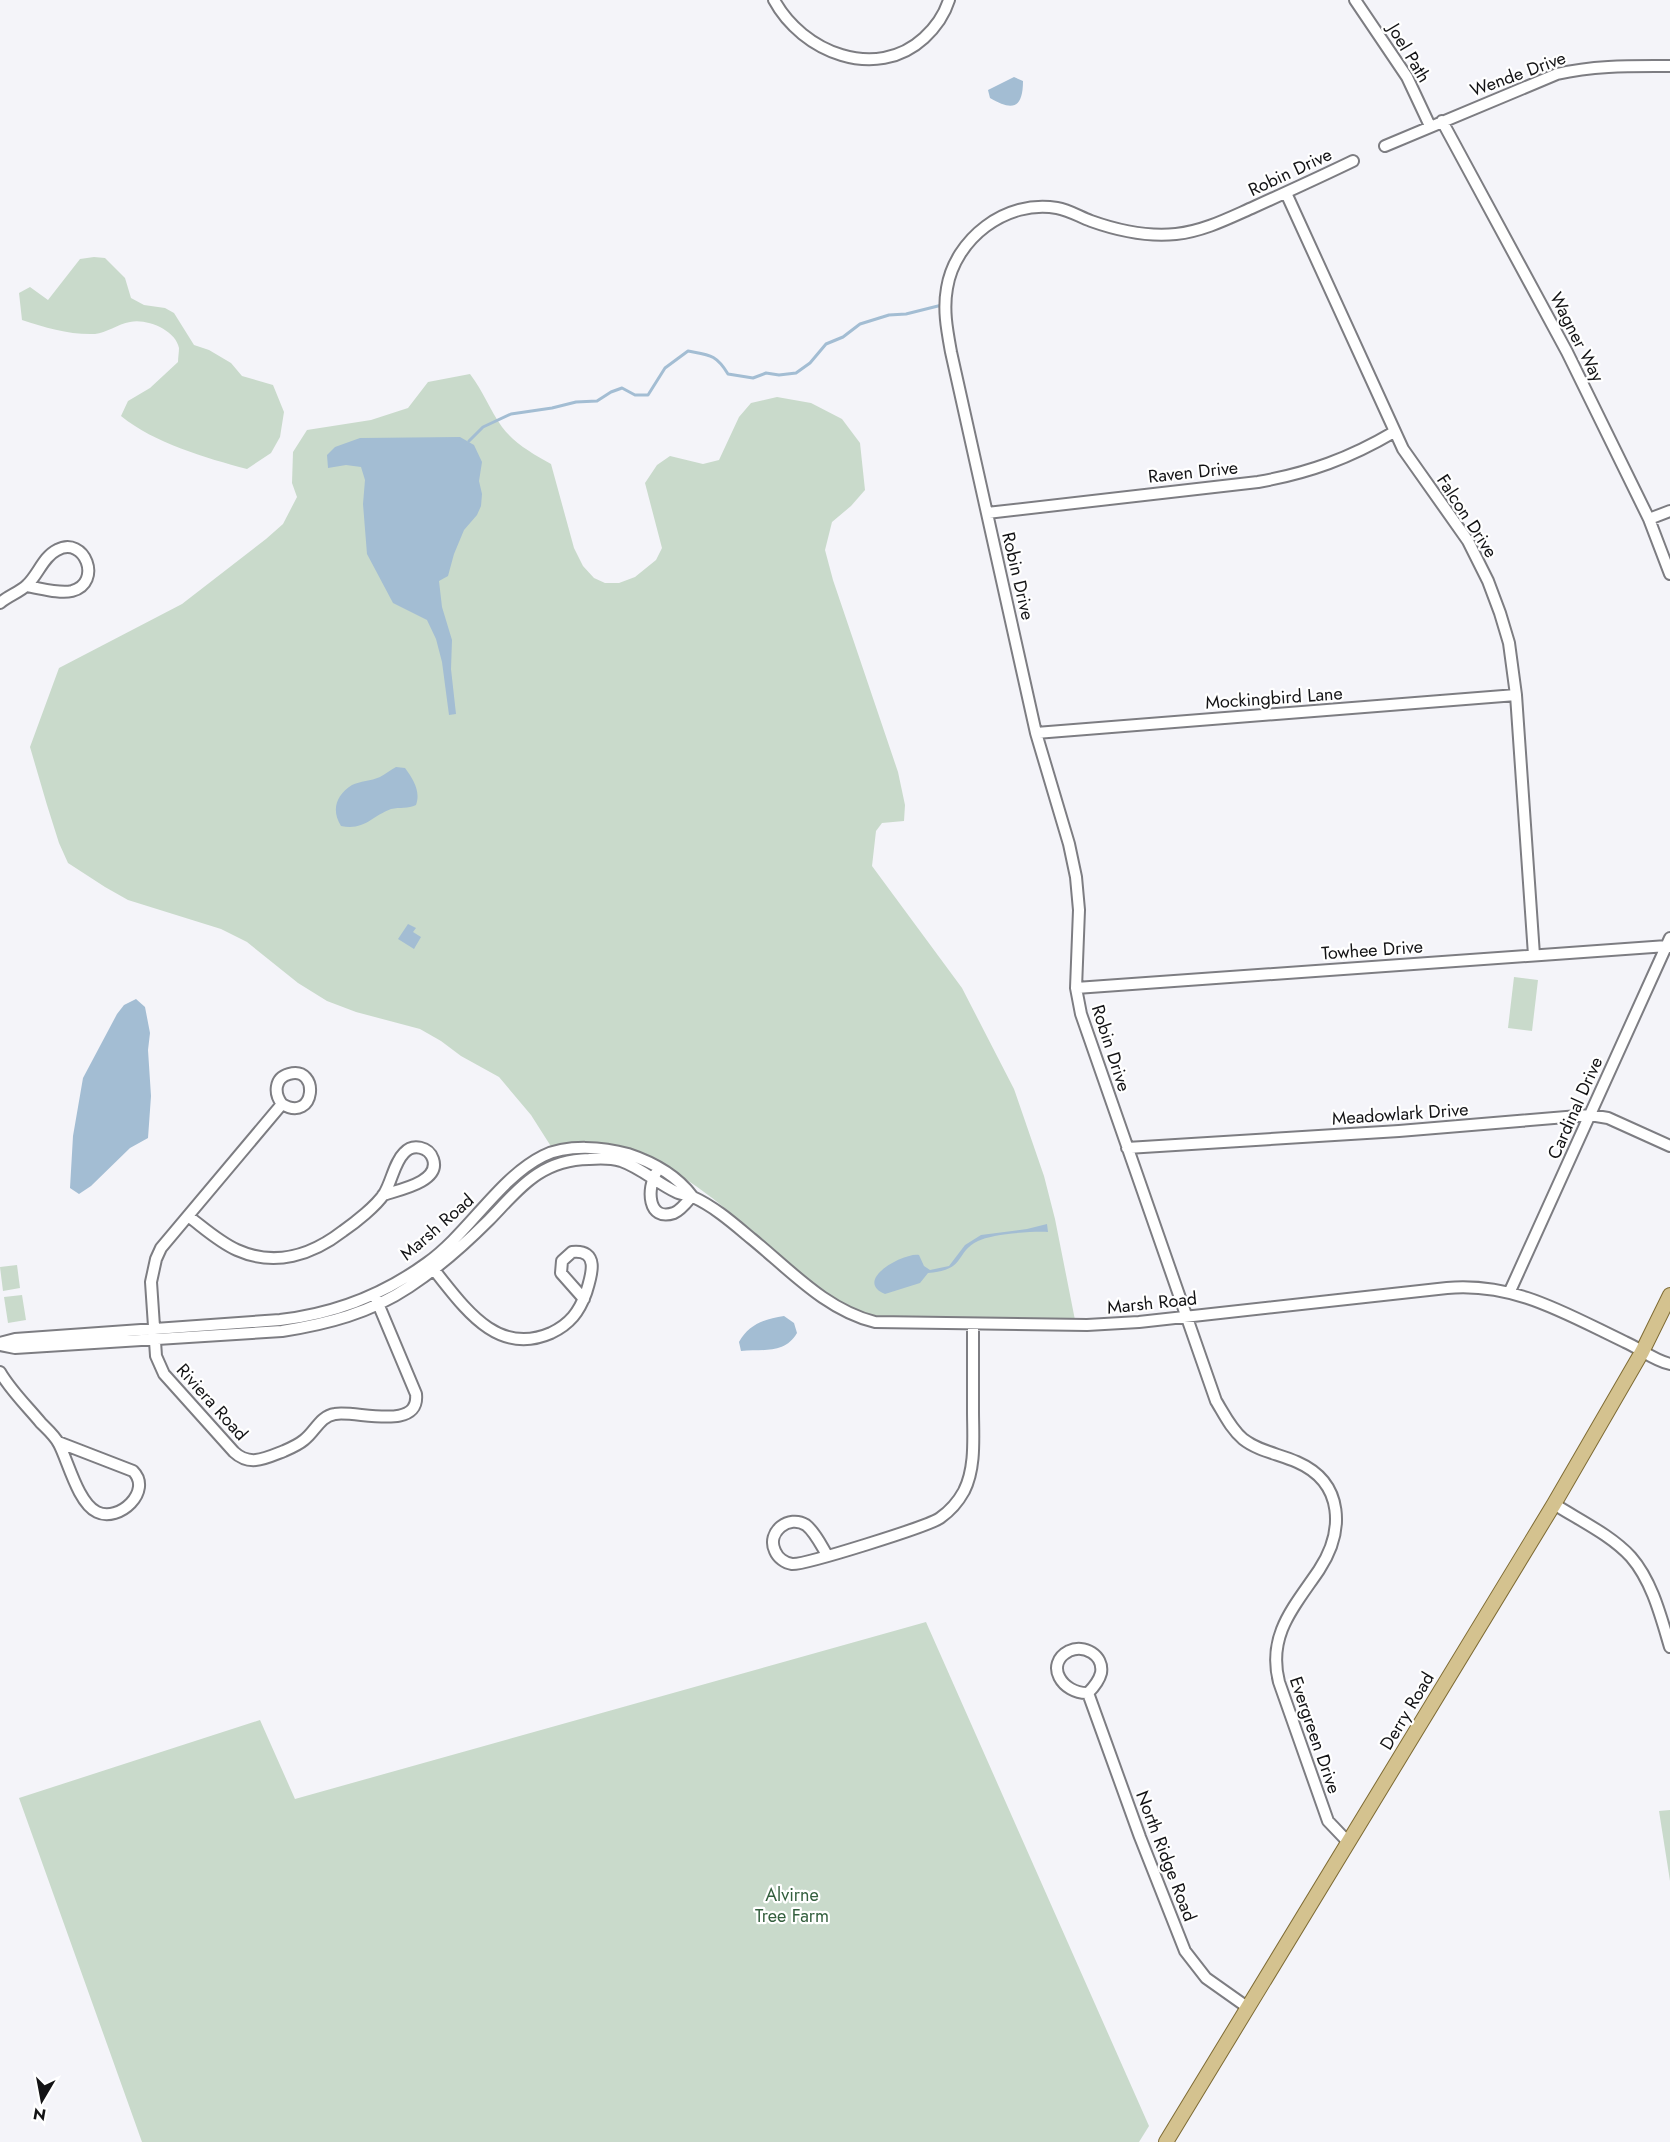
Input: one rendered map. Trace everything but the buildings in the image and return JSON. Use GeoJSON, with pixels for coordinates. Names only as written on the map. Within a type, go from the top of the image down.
{"type":"FeatureCollection","features":[{"type":"Feature","properties":{"kind":"main road","name":"Derry Road"},"geometry":{"type":"LineString","coordinates":[[1166,2142],[1554,1504],[1642,1352],[1670,1295]]}},
{"type":"Feature","properties":{"kind":"street"},"geometry":{"type":"LineString","coordinates":[[774,0],[778,8],[811,40],[830,51],[852,59],[874,60],[896,56],[916,45],[933,30],[946,10],[949,0]]}},
{"type":"Feature","properties":{"kind":"street","name":"Joel Path"},"geometry":{"type":"LineString","coordinates":[[1355,0],[1407,77],[1430,126]]}},
{"type":"Feature","properties":{"kind":"street","name":"Wende Drive"},"geometry":{"type":"LineString","coordinates":[[1385,146],[1522,87],[1566,72],[1609,66],[1670,66]]}},
{"type":"Feature","properties":{"kind":"street","name":"Wagner Way"},"geometry":{"type":"LineString","coordinates":[[1442,121],[1551,322],[1649,519],[1670,574]]}},
{"type":"Feature","properties":{"kind":"street","name":"Robin Drive"},"geometry":{"type":"LineString","coordinates":[[1186,1316],[1081,1014],[1076,988],[1079,910],[1076,877],[1069,844],[1036,733],[945,318],[945,296],[951,273],[960,253],[974,235],[992,222],[1012,212],[1046,207],[1067,211],[1109,227],[1131,232],[1176,234],[1210,226],[1353,161]]}},
{"type":"Feature","properties":{"kind":"street","name":"Falcon Drive"},"geometry":{"type":"LineString","coordinates":[[1286,193],[1394,432],[1416,469],[1449,513],[1479,560],[1506,632],[1516,695],[1534,955]]}},
{"type":"Feature","properties":{"kind":"street","name":"Raven Drive"},"geometry":{"type":"LineString","coordinates":[[987,513],[1258,482],[1290,476],[1355,454],[1394,432]]}},
{"type":"Feature","properties":{"kind":"street"},"geometry":{"type":"LineString","coordinates":[[1649,519],[1670,511]]}},
{"type":"Feature","properties":{"kind":"street"},"geometry":{"type":"LineString","coordinates":[[0,603],[26,586],[54,551],[61,548],[75,549],[86,558],[89,572],[87,579],[77,589],[63,592],[26,586]]}},
{"type":"Feature","properties":{"kind":"street","name":"Mockingbird Lane"},"geometry":{"type":"LineString","coordinates":[[1036,733],[1516,695]]}},
{"type":"Feature","properties":{"kind":"street","name":"Towhee Drive"},"geometry":{"type":"LineString","coordinates":[[1076,988],[1669,944]]}},
{"type":"Feature","properties":{"kind":"street","name":"Cardinal Drive"},"geometry":{"type":"LineString","coordinates":[[1510,1291],[1669,944]]}},
{"type":"Feature","properties":{"kind":"street","name":"Riviera Road"},"geometry":{"type":"LineString","coordinates":[[282,1104],[161,1248],[156,1259],[151,1282],[154,1334],[156,1356],[164,1374],[237,1455],[247,1461],[258,1461],[303,1441],[325,1417],[334,1414],[400,1416],[411,1411],[417,1400],[413,1383],[374,1294]]}},
{"type":"Feature","properties":{"kind":"street","name":"Meadowlark Drive"},"geometry":{"type":"LineString","coordinates":[[1127,1148],[1399,1131],[1590,1115],[1608,1118],[1670,1146]]}},
{"type":"Feature","properties":{"kind":"street"},"geometry":{"type":"LineString","coordinates":[[188,1216],[237,1250],[265,1258],[292,1257],[319,1248],[355,1222],[383,1195],[404,1152],[414,1147],[425,1149],[430,1153],[434,1163],[428,1178],[383,1195]]}},
{"type":"Feature","properties":{"kind":"street","name":"Marsh Road"},"geometry":{"type":"LineString","coordinates":[[0,1344],[15,1339],[282,1331],[325,1323],[379,1306],[489,1220],[524,1184],[540,1172],[554,1164],[583,1159],[617,1160],[656,1173],[677,1193],[692,1196],[715,1210],[821,1296],[850,1314],[882,1322],[1087,1325],[1139,1322],[1463,1286],[1510,1291],[1570,1315],[1625,1341],[1658,1362],[1670,1364]]}},
{"type":"Feature","properties":{"kind":"street"},"geometry":{"type":"LineString","coordinates":[[656,1173],[650,1188],[650,1201],[658,1211],[667,1214],[676,1212],[692,1196]]}},
{"type":"Feature","properties":{"kind":"street"},"geometry":{"type":"LineString","coordinates":[[431,1266],[465,1307],[482,1323],[497,1333],[512,1338],[536,1338],[559,1329],[576,1314],[584,1299]]}},
{"type":"Feature","properties":{"kind":"street","name":"Marsh Road"},"geometry":{"type":"LineString","coordinates":[[154,1334],[302,1318],[352,1303],[431,1266]]}},
{"type":"Feature","properties":{"kind":"street","name":"Evergreen Drive"},"geometry":{"type":"LineString","coordinates":[[1186,1316],[1216,1401],[1232,1427],[1253,1446],[1299,1462],[1324,1483],[1332,1496],[1336,1525],[1332,1545],[1324,1562],[1282,1626],[1275,1658],[1279,1682],[1328,1821],[1348,1842]]}},
{"type":"Feature","properties":{"kind":"street"},"geometry":{"type":"LineString","coordinates":[[827,1555],[811,1530],[799,1522],[785,1523],[775,1532],[773,1546],[779,1558],[785,1562],[799,1563],[827,1555],[930,1524],[948,1512],[965,1489],[972,1463],[973,1324]]}},
{"type":"Feature","properties":{"kind":"street"},"geometry":{"type":"LineString","coordinates":[[0,1372],[4,1387],[58,1442],[80,1492],[94,1510],[107,1514],[123,1510],[131,1505],[140,1486],[139,1478],[133,1471],[58,1442]]}},
{"type":"Feature","properties":{"kind":"street"},"geometry":{"type":"LineString","coordinates":[[1554,1504],[1628,1554],[1646,1581],[1670,1647]]}},
{"type":"Feature","properties":{"kind":"street"},"geometry":{"type":"LineString","coordinates":[[1082,1649],[1090,1651],[1099,1660],[1101,1673],[1088,1693],[1068,1689],[1059,1678],[1059,1663],[1061,1657],[1067,1652],[1082,1649]]}},
{"type":"Feature","properties":{"kind":"street","name":"North Ridge Road"},"geometry":{"type":"LineString","coordinates":[[1088,1693],[1140,1837],[1185,1951],[1206,1978],[1247,2007]]}},
{"type":"Feature","properties":{"kind":"green space"},"geometry":{"type":"Polygon","coordinates":[[[105,258],[125,278],[131,298],[144,305],[165,308],[174,313],[194,345],[209,350],[231,363],[242,376],[273,385],[284,412],[280,437],[271,453],[247,469],[198,455],[165,442],[134,426],[121,416],[128,401],[150,388],[178,362],[177,342],[159,327],[137,321],[99,333],[86,334],[58,330],[22,320],[19,293],[30,287],[48,300],[80,259],[105,258]]]}},
{"type":"Feature","properties":{"kind":"green space"},"geometry":{"type":"Polygon","coordinates":[[[470,374],[507,433],[525,448],[551,464],[574,548],[583,566],[594,578],[605,583],[619,583],[635,577],[656,560],[662,548],[645,483],[657,465],[670,456],[703,464],[719,460],[739,417],[751,403],[777,397],[811,403],[842,419],[860,443],[865,490],[832,522],[825,550],[898,772],[905,805],[904,821],[882,823],[876,831],[872,866],[962,988],[1014,1089],[1044,1176],[1075,1320],[883,1318],[858,1312],[826,1294],[710,1196],[681,1176],[650,1159],[618,1148],[585,1143],[552,1148],[531,1115],[499,1077],[461,1056],[441,1041],[420,1029],[356,1012],[327,1001],[298,983],[247,942],[221,929],[128,900],[68,863],[59,843],[30,747],[59,668],[182,604],[283,524],[297,497],[292,483],[293,452],[307,430],[371,420],[408,408],[428,382],[470,374]]]}},
{"type":"Feature","properties":{"kind":"green space"},"geometry":{"type":"Polygon","coordinates":[[[1514,977],[1538,980],[1532,1031],[1508,1028],[1514,977]]]}},
{"type":"Feature","properties":{"kind":"green space"},"geometry":{"type":"Polygon","coordinates":[[[17,1265],[20,1288],[3,1291],[0,1267],[17,1265]]]}},
{"type":"Feature","properties":{"kind":"green space"},"geometry":{"type":"Polygon","coordinates":[[[22,1295],[26,1320],[8,1323],[4,1297],[22,1295]]]}},
{"type":"Feature","properties":{"kind":"green space","name":"Alvirne Tree Farm"},"geometry":{"type":"Polygon","coordinates":[[[926,1622],[1149,2126],[1139,2142],[142,2142],[19,1798],[260,1720],[295,1799],[926,1622]]]}},
{"type":"Feature","properties":{"kind":"green space"},"geometry":{"type":"Polygon","coordinates":[[[1670,1810],[1670,1881],[1659,1811],[1670,1810]]]}},
{"type":"Feature","properties":{"kind":"water"},"geometry":{"type":"Polygon","coordinates":[[[1014,77],[1023,81],[1021,97],[1015,105],[1004,105],[990,98],[988,90],[1014,77]]]}},
{"type":"Feature","properties":{"kind":"water"},"geometry":{"type":"Polygon","coordinates":[[[460,437],[474,445],[482,462],[479,481],[482,494],[481,506],[477,515],[464,530],[448,576],[439,581],[442,607],[452,640],[451,669],[456,714],[449,715],[442,662],[436,639],[427,620],[393,603],[367,554],[363,504],[365,480],[361,467],[346,465],[328,468],[327,455],[335,447],[360,438],[460,437]]]}},
{"type":"Feature","properties":{"kind":"water"},"geometry":{"type":"Polygon","coordinates":[[[396,767],[405,768],[413,781],[418,795],[416,805],[391,809],[362,825],[341,826],[336,809],[342,793],[352,785],[380,777],[396,767]]]}},
{"type":"Feature","properties":{"kind":"water"},"geometry":{"type":"Polygon","coordinates":[[[408,924],[416,928],[413,932],[421,937],[414,949],[398,939],[408,924]]]}},
{"type":"Feature","properties":{"kind":"water"},"geometry":{"type":"Polygon","coordinates":[[[136,999],[145,1007],[150,1033],[148,1050],[151,1096],[148,1138],[130,1148],[91,1186],[79,1194],[70,1188],[73,1136],[83,1078],[117,1014],[124,1005],[136,999]]]}},
{"type":"Feature","properties":{"kind":"water"},"geometry":{"type":"Polygon","coordinates":[[[1047,1224],[1048,1232],[1002,1235],[978,1241],[955,1265],[928,1273],[920,1283],[885,1294],[876,1288],[874,1282],[884,1268],[903,1258],[919,1255],[924,1266],[930,1270],[949,1266],[965,1245],[981,1235],[1047,1224]]]}},
{"type":"Feature","properties":{"kind":"water"},"geometry":{"type":"Polygon","coordinates":[[[784,1316],[794,1323],[797,1333],[792,1340],[773,1349],[741,1351],[739,1342],[748,1331],[764,1321],[784,1316]]]}},
{"type":"Feature","properties":{"kind":"waterway"},"geometry":{"type":"LineString","coordinates":[[469,441],[483,427],[511,414],[576,402],[597,401],[622,388],[635,395],[648,395],[665,368],[688,351],[711,356],[728,374],[753,378],[766,373],[779,375],[796,373],[810,363],[826,344],[843,337],[860,324],[889,315],[906,314],[942,305]]}}]}
